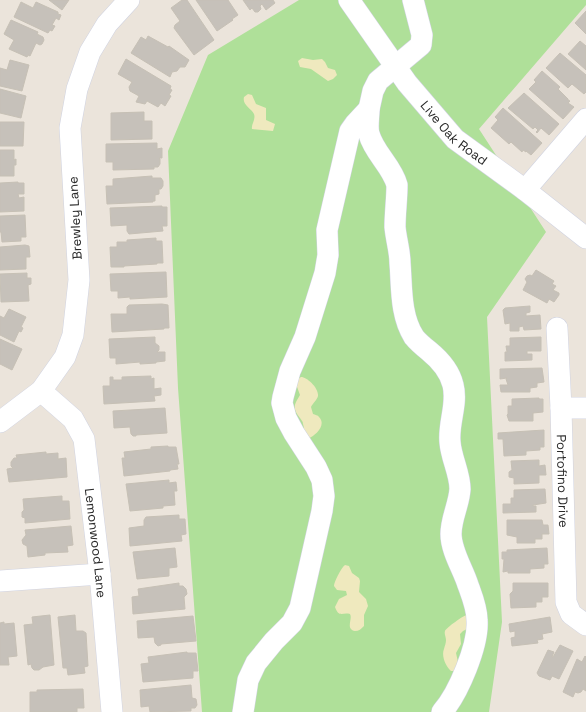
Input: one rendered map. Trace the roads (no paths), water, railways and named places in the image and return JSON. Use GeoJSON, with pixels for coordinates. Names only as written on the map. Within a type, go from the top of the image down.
{"type":"FeatureCollection","features":[{"type":"Feature","properties":{"kind":"street","name":"Brewley Lane"},"geometry":{"type":"LineString","coordinates":[[0,422],[41,391],[65,357],[73,335],[79,280],[70,128],[77,89],[90,52],[107,24],[129,0]]}},
{"type":"Feature","properties":{"kind":"street","name":"Live Oak Road"},"geometry":{"type":"LineString","coordinates":[[349,0],[407,83],[455,139],[525,190],[586,238]]}},
{"type":"Feature","properties":{"kind":"street"},"geometry":{"type":"LineString","coordinates":[[415,3],[422,35],[421,45],[378,82],[373,91],[369,109],[369,133],[397,185],[395,228],[400,253],[402,295],[408,320],[414,337],[435,356],[447,370],[451,377],[455,391],[450,442],[458,474],[460,490],[452,521],[451,535],[454,551],[473,598],[477,620],[475,641],[470,657],[457,689],[442,712]]}},
{"type":"Feature","properties":{"kind":"street"},"geometry":{"type":"LineString","coordinates":[[243,712],[248,680],[256,663],[274,641],[292,623],[300,608],[322,511],[324,496],[322,480],[316,467],[286,418],[282,403],[286,381],[305,337],[325,273],[328,255],[327,230],[350,131],[369,109]]}},
{"type":"Feature","properties":{"kind":"street"},"geometry":{"type":"LineString","coordinates":[[525,190],[586,119]]}},
{"type":"Feature","properties":{"kind":"street","name":"Portofino Drive"},"geometry":{"type":"LineString","coordinates":[[557,328],[561,408],[566,602],[571,614],[586,625]]}},
{"type":"Feature","properties":{"kind":"street","name":"Lemonwood Lane"},"geometry":{"type":"LineString","coordinates":[[41,391],[73,419],[84,439],[100,574],[112,712]]}},
{"type":"Feature","properties":{"kind":"street"},"geometry":{"type":"LineString","coordinates":[[561,408],[586,408]]}},
{"type":"Feature","properties":{"kind":"street"},"geometry":{"type":"LineString","coordinates":[[0,581],[100,574]]}}]}
